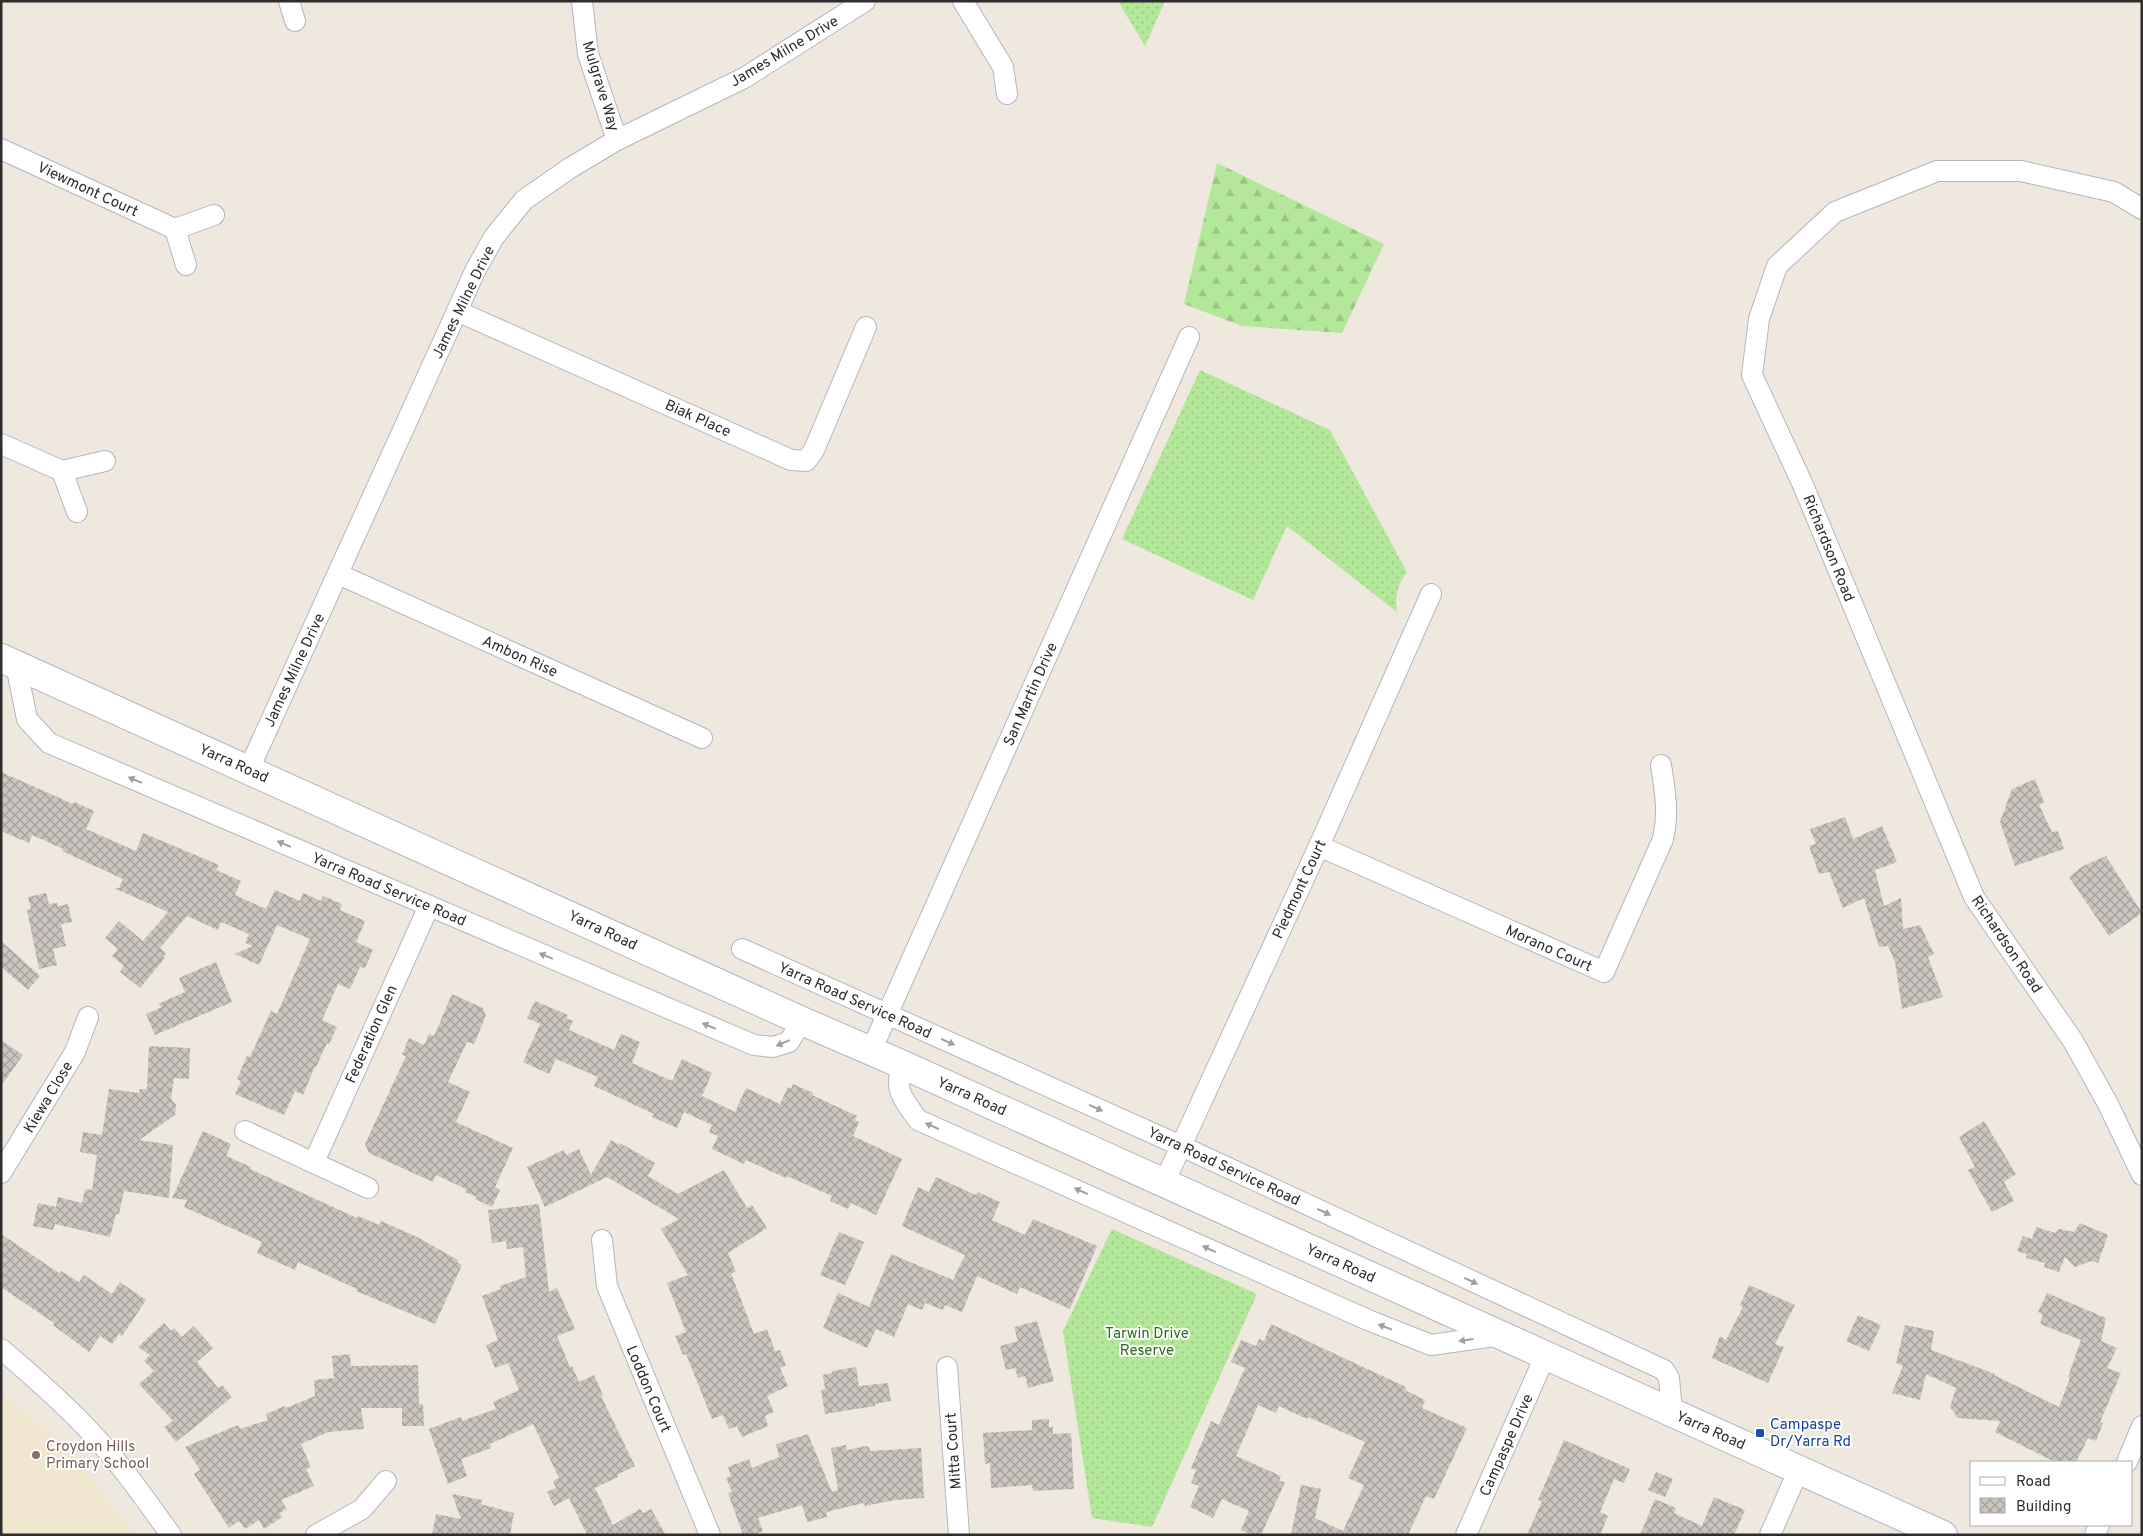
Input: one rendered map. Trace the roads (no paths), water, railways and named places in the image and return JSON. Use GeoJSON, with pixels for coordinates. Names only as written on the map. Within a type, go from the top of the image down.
{"type":"FeatureCollection","features":[{"type":"Feature","properties":{"kind":"main road","name":"Yarra Road"},"geometry":{"type":"LineString","coordinates":[[9,662],[1164,1184],[1546,1354],[1943,1535]]}},
{"type":"Feature","properties":{"kind":"street"},"geometry":{"type":"LineString","coordinates":[[289,1],[295,21]]}},
{"type":"Feature","properties":{"kind":"street","name":"Mulgrave Way"},"geometry":{"type":"LineString","coordinates":[[582,1],[588,54],[617,140]]}},
{"type":"Feature","properties":{"kind":"street","name":"James Milne Drive"},"geometry":{"type":"LineString","coordinates":[[249,769],[475,271],[494,237],[524,200],[570,168],[617,140],[744,78],[864,1]]}},
{"type":"Feature","properties":{"kind":"street"},"geometry":{"type":"LineString","coordinates":[[963,1],[1003,67],[1007,94]]}},
{"type":"Feature","properties":{"kind":"street","name":"Viewmont Court"},"geometry":{"type":"LineString","coordinates":[[1,149],[175,228]]}},
{"type":"Feature","properties":{"kind":"street","name":"Richardson Road"},"geometry":{"type":"LineString","coordinates":[[2142,209],[2114,192],[2021,171],[1937,171],[1835,212],[1777,266],[1759,319],[1752,375],[1803,485],[1974,897],[2073,1041],[2108,1104],[2142,1175]]}},
{"type":"Feature","properties":{"kind":"street"},"geometry":{"type":"LineString","coordinates":[[186,265],[175,228],[214,215]]}},
{"type":"Feature","properties":{"kind":"street","name":"Biak Place"},"geometry":{"type":"LineString","coordinates":[[457,311],[791,460],[806,461],[814,450],[866,327]]}},
{"type":"Feature","properties":{"kind":"street","name":"San Martin Drive"},"geometry":{"type":"LineString","coordinates":[[871,1051],[1189,337]]}},
{"type":"Feature","properties":{"kind":"street"},"geometry":{"type":"LineString","coordinates":[[1,444],[62,471],[105,461]]}},
{"type":"Feature","properties":{"kind":"street"},"geometry":{"type":"LineString","coordinates":[[62,471],[77,512]]}},
{"type":"Feature","properties":{"kind":"street","name":"Ambon Rise"},"geometry":{"type":"LineString","coordinates":[[338,574],[702,738]]}},
{"type":"Feature","properties":{"kind":"street","name":"Piedmont Court"},"geometry":{"type":"LineString","coordinates":[[1164,1184],[1432,594]]}},
{"type":"Feature","properties":{"kind":"street","name":"Yarra Road Service Road"},"geometry":{"type":"LineString","coordinates":[[9,662],[28,719],[49,743],[754,1045],[773,1047],[789,1042],[802,1021]]}},
{"type":"Feature","properties":{"kind":"street","name":"Morano Court"},"geometry":{"type":"LineString","coordinates":[[1319,846],[1604,972],[1663,839],[1667,820],[1667,801],[1662,765]]}},
{"type":"Feature","properties":{"kind":"street","name":"Federation Glen"},"geometry":{"type":"LineString","coordinates":[[314,1162],[429,906]]}},
{"type":"Feature","properties":{"kind":"street","name":"Yarra Road Service Road"},"geometry":{"type":"LineString","coordinates":[[742,949],[1181,1146],[1664,1370],[1669,1378],[1672,1412]]}},
{"type":"Feature","properties":{"kind":"street","name":"Kiewa Close"},"geometry":{"type":"LineString","coordinates":[[1,1173],[75,1052],[88,1017]]}},
{"type":"Feature","properties":{"kind":"street"},"geometry":{"type":"LineString","coordinates":[[901,1064],[898,1077],[899,1093],[918,1120],[1350,1312],[1431,1345],[1502,1335]]}},
{"type":"Feature","properties":{"kind":"street"},"geometry":{"type":"LineString","coordinates":[[245,1131],[368,1188]]}},
{"type":"Feature","properties":{"kind":"street","name":"Loddon Court"},"geometry":{"type":"LineString","coordinates":[[602,1240],[607,1286],[710,1535]]}},
{"type":"Feature","properties":{"kind":"street"},"geometry":{"type":"LineString","coordinates":[[1,1349],[44,1386],[96,1438],[136,1486],[171,1535]]}},
{"type":"Feature","properties":{"kind":"street","name":"Campaspe Drive"},"geometry":{"type":"LineString","coordinates":[[1466,1535],[1546,1354]]}},
{"type":"Feature","properties":{"kind":"street","name":"Mitta Court"},"geometry":{"type":"LineString","coordinates":[[946,1367],[959,1535]]}},
{"type":"Feature","properties":{"kind":"street"},"geometry":{"type":"LineString","coordinates":[[2127,1461],[2142,1426]]}},
{"type":"Feature","properties":{"kind":"street"},"geometry":{"type":"LineString","coordinates":[[1770,1535],[1799,1469]]}},
{"type":"Feature","properties":{"kind":"street"},"geometry":{"type":"LineString","coordinates":[[316,1535],[362,1509],[386,1481]]}},
{"type":"Feature","properties":{"kind":"place","name":"Campaspe Dr/Yarra Rd"},"geometry":{"type":"Point","coordinates":[1760,1433]}},
{"type":"Feature","properties":{"kind":"place","name":"Croydon Hills Primary School"},"geometry":{"type":"Point","coordinates":[36,1455]}},
{"type":"Feature","properties":{"kind":"park label","name":"Tarwin Drive Reserve"},"geometry":{"type":"Point","coordinates":[1147,1342]}}]}
